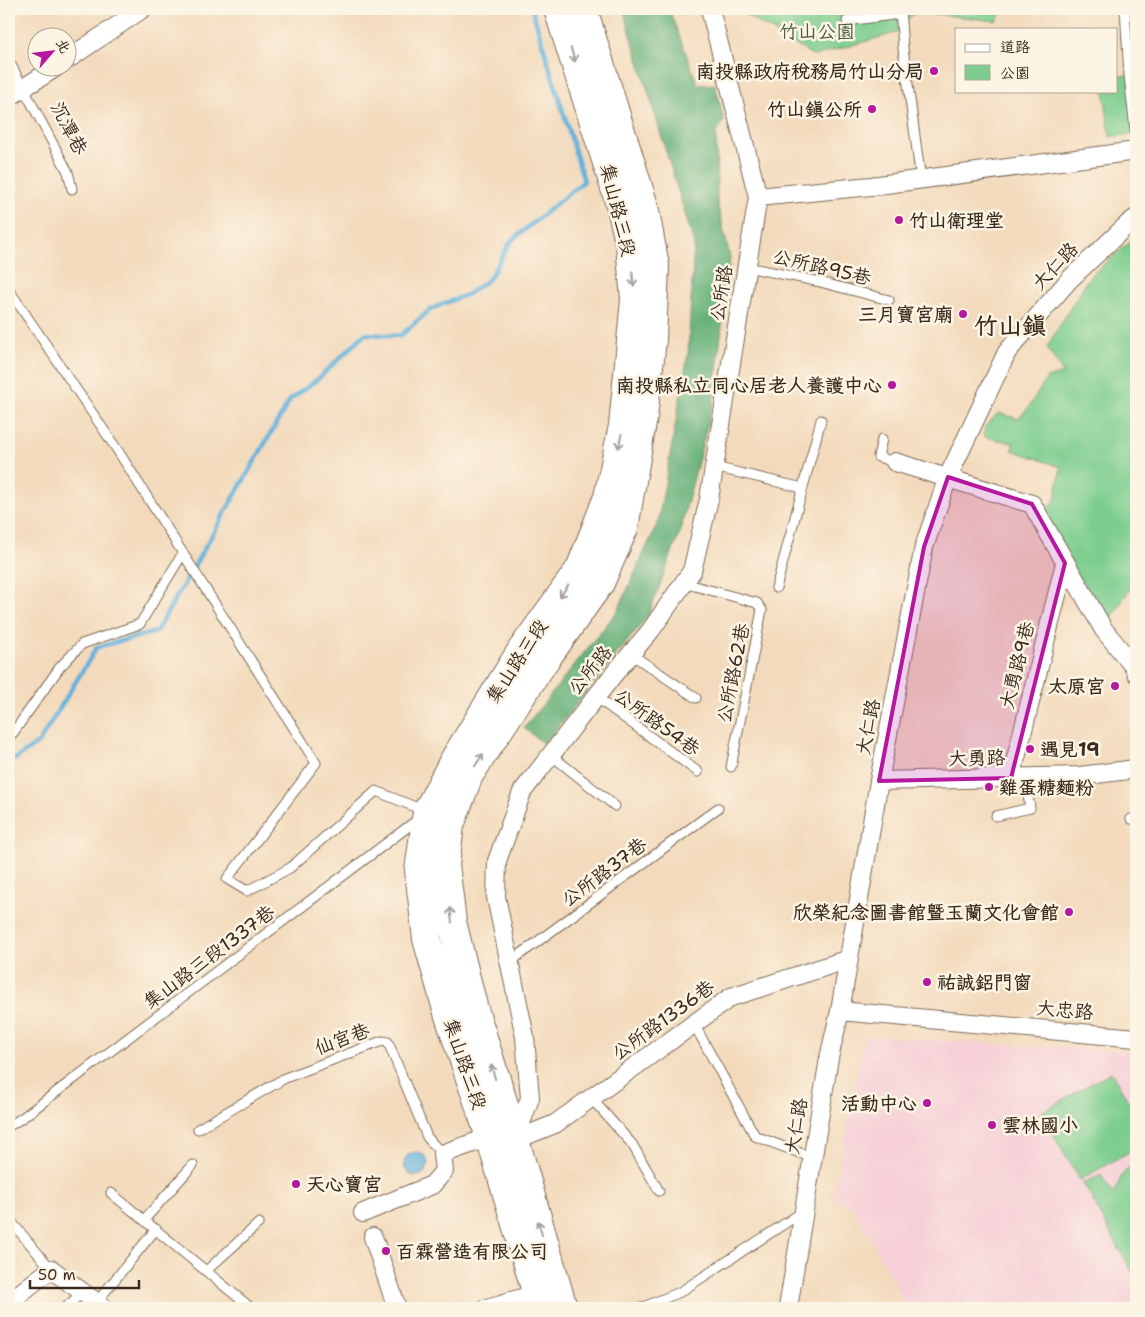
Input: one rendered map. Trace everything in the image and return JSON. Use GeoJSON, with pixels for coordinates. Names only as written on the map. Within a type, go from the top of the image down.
{"type":"FeatureCollection","features":[{"type":"Feature","properties":{"kind":"main road","name":"集山路三段"},"geometry":{"type":"LineString","coordinates":[[558,9],[620,204],[630,245],[635,299],[623,426],[608,497],[580,568],[521,652],[454,760],[427,812],[418,871],[427,939],[448,1013],[502,1138],[563,1308]]}},
{"type":"Feature","properties":{"kind":"main road","name":"集山路三段"},"geometry":{"type":"LineString","coordinates":[[539,1301],[473,1006],[452,922],[445,865],[450,825],[469,775],[600,583],[624,528],[643,417],[652,340],[655,266],[644,206],[583,9]]}},
{"type":"Feature","properties":{"kind":"street"},"geometry":{"type":"LineString","coordinates":[[78,52],[142,9]]}},
{"type":"Feature","properties":{"kind":"street","name":"公所路"},"geometry":{"type":"LineString","coordinates":[[502,1138],[530,1098],[526,1037],[496,898],[497,861],[522,792],[651,630],[692,571],[709,500],[758,197],[710,9]]}},
{"type":"Feature","properties":{"kind":"street"},"geometry":{"type":"LineString","coordinates":[[9,97],[40,78]]}},
{"type":"Feature","properties":{"kind":"street"},"geometry":{"type":"LineString","coordinates":[[758,197],[921,180],[1136,151]]}},
{"type":"Feature","properties":{"kind":"street","name":"大仁路"},"geometry":{"type":"LineString","coordinates":[[788,1308],[829,1058],[840,1011],[879,781],[924,547],[948,477],[1007,352],[1069,280],[1136,218]]}},
{"type":"Feature","properties":{"kind":"street"},"geometry":{"type":"LineString","coordinates":[[895,462],[1032,504],[1104,630],[1135,666]]}},
{"type":"Feature","properties":{"kind":"street","name":"大勇路9巷"},"geometry":{"type":"LineString","coordinates":[[1018,778],[1065,563]]}},
{"type":"Feature","properties":{"kind":"street","name":"大勇路"},"geometry":{"type":"LineString","coordinates":[[879,781],[1080,776],[1136,769]]}},
{"type":"Feature","properties":{"kind":"street","name":"公所路1336巷"},"geometry":{"type":"LineString","coordinates":[[442,1154],[556,1124],[731,997],[849,959]]}},
{"type":"Feature","properties":{"kind":"street","name":"大忠路"},"geometry":{"type":"LineString","coordinates":[[840,1011],[1136,1038]]}},
{"type":"Feature","properties":{"kind":"street"},"geometry":{"type":"LineString","coordinates":[[363,1213],[432,1185],[444,1171],[442,1154]]}},
{"type":"Feature","properties":{"kind":"street"},"geometry":{"type":"LineString","coordinates":[[373,1237],[397,1308]]}},
{"type":"Feature","properties":{"kind":"street"},"geometry":{"type":"LineString","coordinates":[[9,1302],[51,1269],[94,1301]]}},
{"type":"Feature","properties":{"kind":"street"},"geometry":{"type":"LineString","coordinates":[[487,1308],[539,1301]]}},
{"type":"Feature","properties":{"kind":"lane"},"geometry":{"type":"LineString","coordinates":[[1125,9],[1129,75],[1136,140]]}},
{"type":"Feature","properties":{"kind":"lane"},"geometry":{"type":"LineString","coordinates":[[847,21],[900,11],[903,48],[921,180]]}},
{"type":"Feature","properties":{"kind":"lane","name":"沉潭巷"},"geometry":{"type":"LineString","coordinates":[[9,61],[68,172],[72,189]]}},
{"type":"Feature","properties":{"kind":"lane","name":"公所路95巷"},"geometry":{"type":"LineString","coordinates":[[747,267],[889,300]]}},
{"type":"Feature","properties":{"kind":"lane"},"geometry":{"type":"LineString","coordinates":[[9,290],[118,451],[316,763],[227,878],[247,891],[290,868],[376,791],[427,812]]}},
{"type":"Feature","properties":{"kind":"lane"},"geometry":{"type":"LineString","coordinates":[[776,588],[821,420]]}},
{"type":"Feature","properties":{"kind":"lane"},"geometry":{"type":"LineString","coordinates":[[882,439],[878,457],[895,462]]}},
{"type":"Feature","properties":{"kind":"lane"},"geometry":{"type":"LineString","coordinates":[[714,467],[803,488]]}},
{"type":"Feature","properties":{"kind":"lane"},"geometry":{"type":"LineString","coordinates":[[9,736],[60,667],[82,644],[140,624],[185,556]]}},
{"type":"Feature","properties":{"kind":"lane","name":"公所路62巷"},"geometry":{"type":"LineString","coordinates":[[684,583],[757,603],[762,610],[731,767]]}},
{"type":"Feature","properties":{"kind":"lane"},"geometry":{"type":"LineString","coordinates":[[630,654],[696,698]]}},
{"type":"Feature","properties":{"kind":"lane","name":"公所路54巷"},"geometry":{"type":"LineString","coordinates":[[596,698],[698,772]]}},
{"type":"Feature","properties":{"kind":"lane"},"geometry":{"type":"LineString","coordinates":[[551,755],[615,806]]}},
{"type":"Feature","properties":{"kind":"lane"},"geometry":{"type":"LineString","coordinates":[[996,816],[1030,808],[1018,778]]}},
{"type":"Feature","properties":{"kind":"lane","name":"公所路37巷"},"geometry":{"type":"LineString","coordinates":[[510,962],[718,808]]}},
{"type":"Feature","properties":{"kind":"lane","name":"集山路三段1337巷"},"geometry":{"type":"LineString","coordinates":[[9,1126],[427,812]]}},
{"type":"Feature","properties":{"kind":"lane"},"geometry":{"type":"LineString","coordinates":[[694,1024],[755,1136],[813,1158]]}},
{"type":"Feature","properties":{"kind":"lane","name":"仙宮巷"},"geometry":{"type":"LineString","coordinates":[[198,1129],[285,1078],[382,1041],[388,1042],[427,1137],[442,1154]]}},
{"type":"Feature","properties":{"kind":"lane"},"geometry":{"type":"LineString","coordinates":[[591,1098],[632,1144],[659,1191]]}},
{"type":"Feature","properties":{"kind":"lane"},"geometry":{"type":"LineString","coordinates":[[144,1220],[193,1165]]}},
{"type":"Feature","properties":{"kind":"lane"},"geometry":{"type":"LineString","coordinates":[[111,1193],[251,1308]]}},
{"type":"Feature","properties":{"kind":"lane"},"geometry":{"type":"LineString","coordinates":[[641,1308],[680,1292],[804,1211]]}},
{"type":"Feature","properties":{"kind":"lane"},"geometry":{"type":"LineString","coordinates":[[9,1219],[51,1269]]}},
{"type":"Feature","properties":{"kind":"lane"},"geometry":{"type":"LineString","coordinates":[[206,1271],[259,1223]]}},
{"type":"Feature","properties":{"kind":"lane"},"geometry":{"type":"LineString","coordinates":[[65,1308],[94,1301],[156,1229]]}},
{"type":"Feature","properties":{"kind":"highlighted area"},"geometry":{"type":"Polygon","coordinates":[[[948,477],[1032,504],[1065,563],[1011,778],[879,781],[924,547],[948,477]]]}},
{"type":"Feature","properties":{"kind":"shaded area","name":"雲林國小"},"geometry":{"type":"Polygon","coordinates":[[[865,1036],[1136,1052],[1136,1308],[908,1308],[853,1207],[833,1199],[865,1036]]]}},
{"type":"Feature","properties":{"kind":"green space"},"geometry":{"type":"Polygon","coordinates":[[[623,9],[669,9],[698,85],[715,84],[724,121],[716,133],[717,202],[730,257],[713,404],[679,535],[648,616],[544,744],[524,728],[618,610],[658,522],[688,354],[694,244],[623,9]]]}},
{"type":"Feature","properties":{"kind":"green space","name":"竹山公園"},"geometry":{"type":"Polygon","coordinates":[[[739,9],[1004,9],[996,21],[918,12],[907,19],[899,32],[814,56],[739,9]]]}},
{"type":"Feature","properties":{"kind":"green space"},"geometry":{"type":"Polygon","coordinates":[[[1129,75],[1135,134],[1110,137],[1104,92],[1118,92],[1118,76],[1129,75]]]}},
{"type":"Feature","properties":{"kind":"green space"},"geometry":{"type":"Polygon","coordinates":[[[1136,237],[1136,579],[1104,630],[1043,516],[1055,500],[1061,467],[1012,450],[1013,443],[985,437],[984,428],[998,413],[1018,419],[1028,408],[1047,378],[1063,373],[1047,347],[1089,277],[1136,237]]]}},
{"type":"Feature","properties":{"kind":"green space"},"geometry":{"type":"Polygon","coordinates":[[[1111,1072],[1132,1108],[1136,1106],[1136,1148],[1080,1180],[1040,1113],[1111,1072]]]}},
{"type":"Feature","properties":{"kind":"green space"},"geometry":{"type":"Polygon","coordinates":[[[1136,1160],[1136,1279],[1083,1183],[1101,1175],[1114,1195],[1122,1175],[1136,1160]]]}},
{"type":"Feature","properties":{"kind":"water"},"geometry":{"type":"Polygon","coordinates":[[[416,1152],[425,1155],[428,1164],[425,1173],[416,1176],[407,1173],[404,1164],[407,1155],[416,1152]]]}},
{"type":"Feature","properties":{"kind":"waterway"},"geometry":{"type":"LineString","coordinates":[[9,761],[14,760],[39,742],[97,647],[156,632],[290,400],[319,378],[365,334],[400,336],[431,309],[468,294],[489,279],[511,241],[584,181],[532,9]]}},
{"type":"Feature","properties":{"kind":"place","name":"南投縣政府稅務局竹山分局"},"geometry":{"type":"Point","coordinates":[934,71]}},
{"type":"Feature","properties":{"kind":"place","name":"竹山鎮公所"},"geometry":{"type":"Point","coordinates":[872,109]}},
{"type":"Feature","properties":{"kind":"place","name":"竹山衛理堂"},"geometry":{"type":"Point","coordinates":[899,220]}},
{"type":"Feature","properties":{"kind":"place","name":"三月寶宮廟"},"geometry":{"type":"Point","coordinates":[963,314]}},
{"type":"Feature","properties":{"kind":"place","name":"南投縣私立同心居老人養護中心"},"geometry":{"type":"Point","coordinates":[892,385]}},
{"type":"Feature","properties":{"kind":"place","name":"太原宮"},"geometry":{"type":"Point","coordinates":[1115,686]}},
{"type":"Feature","properties":{"kind":"place","name":"遇見19"},"geometry":{"type":"Point","coordinates":[1030,749]}},
{"type":"Feature","properties":{"kind":"place","name":"雞蛋糖麵粉"},"geometry":{"type":"Point","coordinates":[989,787]}},
{"type":"Feature","properties":{"kind":"place","name":"欣榮紀念圖書館暨玉蘭文化會館"},"geometry":{"type":"Point","coordinates":[1069,912]}},
{"type":"Feature","properties":{"kind":"place","name":"祐誠鋁門窗"},"geometry":{"type":"Point","coordinates":[927,982]}},
{"type":"Feature","properties":{"kind":"place","name":"活動中心"},"geometry":{"type":"Point","coordinates":[927,1103]}},
{"type":"Feature","properties":{"kind":"place","name":"雲林國小"},"geometry":{"type":"Point","coordinates":[992,1125]}},
{"type":"Feature","properties":{"kind":"place","name":"天心寶宮"},"geometry":{"type":"Point","coordinates":[296,1184]}},
{"type":"Feature","properties":{"kind":"place","name":"百霖營造有限公司"},"geometry":{"type":"Point","coordinates":[386,1251]}},
{"type":"Feature","properties":{"kind":"district","name":"竹山鎮"},"geometry":{"type":"Point","coordinates":[1010,326]}}]}
